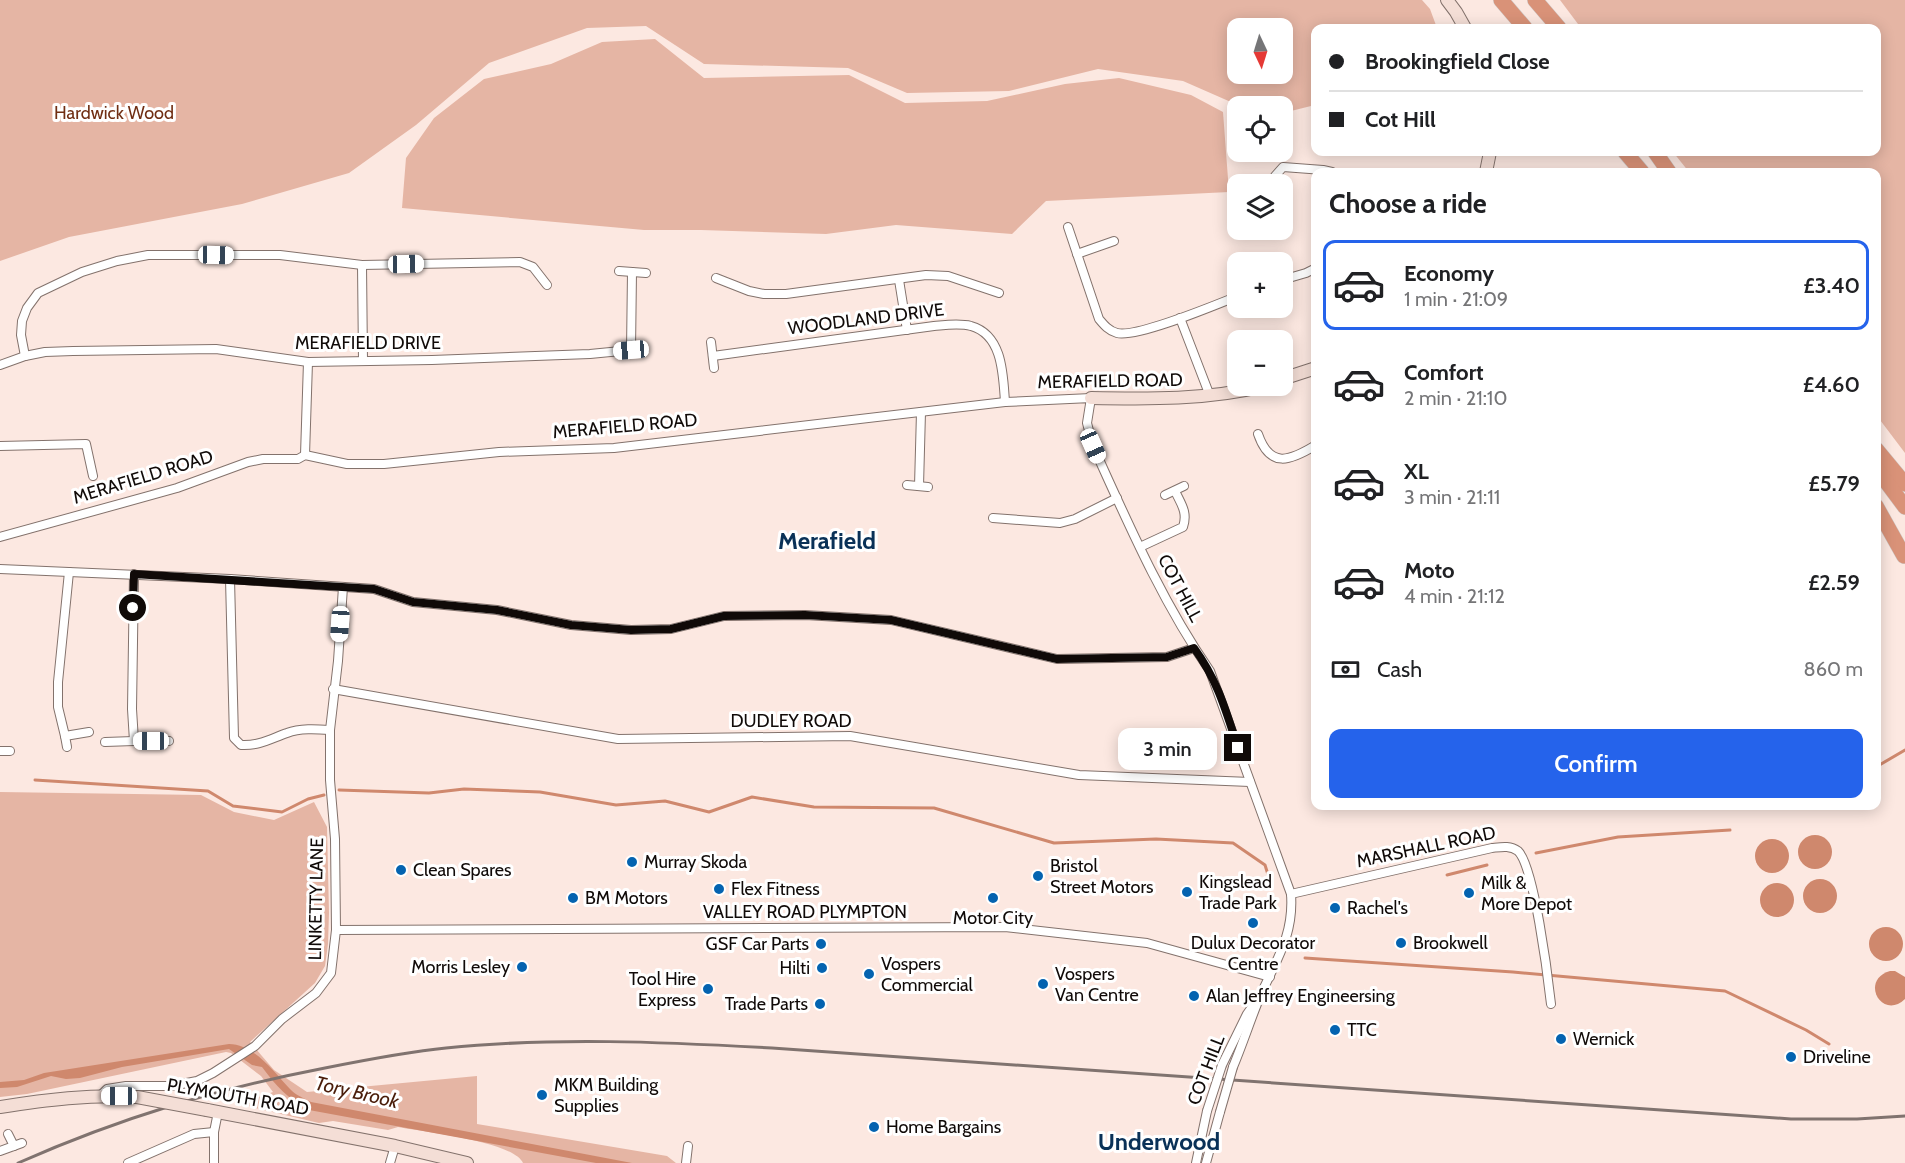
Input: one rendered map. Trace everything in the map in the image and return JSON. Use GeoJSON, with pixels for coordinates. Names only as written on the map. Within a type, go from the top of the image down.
{"type":"FeatureCollection","features":[{"type":"Feature","properties":{"kind":"highway"},"geometry":{"type":"LineString","coordinates":[[1501,0],[1522,24]]}},
{"type":"Feature","properties":{"kind":"highway"},"geometry":{"type":"LineString","coordinates":[[1535,0],[1556,24]]}},
{"type":"Feature","properties":{"kind":"highway"},"geometry":{"type":"LineString","coordinates":[[1628,156],[1639,168]]}},
{"type":"Feature","properties":{"kind":"highway"},"geometry":{"type":"LineString","coordinates":[[1881,454],[1905,484]]}},
{"type":"Feature","properties":{"kind":"highway"},"geometry":{"type":"LineString","coordinates":[[1881,475],[1905,507]]}},
{"type":"Feature","properties":{"kind":"highway"},"geometry":{"type":"LineString","coordinates":[[1881,504],[1905,537]]}},
{"type":"Feature","properties":{"kind":"highway"},"geometry":{"type":"LineString","coordinates":[[1881,515],[1905,557]]}},
{"type":"Feature","properties":{"kind":"highway"},"geometry":{"type":"LineString","coordinates":[[1881,526],[1905,557]]}},
{"type":"Feature","properties":{"kind":"main road"},"geometry":{"type":"LineString","coordinates":[[1447,0],[1463,24]]}},
{"type":"Feature","properties":{"kind":"main road"},"geometry":{"type":"LineString","coordinates":[[1293,375],[1311,370]]}},
{"type":"Feature","properties":{"kind":"main road","name":"MERAFIELD ROAD"},"geometry":{"type":"LineString","coordinates":[[1091,398],[1148,399],[1210,396],[1227,393]]}},
{"type":"Feature","properties":{"kind":"main road","name":"PLYMOUTH ROAD"},"geometry":{"type":"LineString","coordinates":[[0,1107],[68,1098],[137,1097],[395,1146],[466,1163]]}},
{"type":"Feature","properties":{"kind":"street"},"geometry":{"type":"LineString","coordinates":[[1277,174],[1283,167],[1311,169]]}},
{"type":"Feature","properties":{"kind":"street"},"geometry":{"type":"LineString","coordinates":[[1068,227],[1099,319],[1106,328],[1117,333],[1129,333],[1180,318],[1227,300]]}},
{"type":"Feature","properties":{"kind":"street"},"geometry":{"type":"LineString","coordinates":[[1077,254],[1114,241]]}},
{"type":"Feature","properties":{"kind":"street"},"geometry":{"type":"LineString","coordinates":[[25,356],[21,335],[22,321],[27,308],[38,293],[82,272],[117,261],[148,255],[280,255],[362,265],[520,262],[533,267],[547,285]]}},
{"type":"Feature","properties":{"kind":"street"},"geometry":{"type":"LineString","coordinates":[[362,265],[363,361]]}},
{"type":"Feature","properties":{"kind":"street"},"geometry":{"type":"LineString","coordinates":[[1293,277],[1311,270]]}},
{"type":"Feature","properties":{"kind":"street"},"geometry":{"type":"LineString","coordinates":[[619,272],[646,273]]}},
{"type":"Feature","properties":{"kind":"street"},"geometry":{"type":"LineString","coordinates":[[631,350],[632,272]]}},
{"type":"Feature","properties":{"kind":"street"},"geometry":{"type":"LineString","coordinates":[[716,278],[749,291],[786,294],[926,275],[948,276],[999,293]]}},
{"type":"Feature","properties":{"kind":"street"},"geometry":{"type":"LineString","coordinates":[[899,280],[907,330]]}},
{"type":"Feature","properties":{"kind":"street"},"geometry":{"type":"LineString","coordinates":[[1180,318],[1210,396]]}},
{"type":"Feature","properties":{"kind":"street","name":"WOODLAND DRIVE"},"geometry":{"type":"LineString","coordinates":[[713,356],[954,324],[972,326],[985,334],[995,346],[1002,364],[1005,402]]}},
{"type":"Feature","properties":{"kind":"street"},"geometry":{"type":"LineString","coordinates":[[711,342],[714,368]]}},
{"type":"Feature","properties":{"kind":"street","name":"MERAFIELD DRIVE"},"geometry":{"type":"LineString","coordinates":[[0,364],[45,352],[73,351],[216,349],[308,362],[556,356],[644,350]]}},
{"type":"Feature","properties":{"kind":"street"},"geometry":{"type":"LineString","coordinates":[[305,455],[308,362]]}},
{"type":"Feature","properties":{"kind":"street","name":"MERAFIELD ROAD"},"geometry":{"type":"LineString","coordinates":[[0,537],[177,488],[248,462],[263,459],[298,459],[305,455],[347,464],[384,464],[500,452],[614,448],[1005,402],[1091,398]]}},
{"type":"Feature","properties":{"kind":"street","name":"COT HILL"},"geometry":{"type":"LineString","coordinates":[[1091,398],[1087,423],[1093,446],[1156,581],[1194,648],[1210,671],[1224,704],[1291,894],[1293,911],[1290,932],[1261,995],[1233,1067],[1206,1163]]}},
{"type":"Feature","properties":{"kind":"street"},"geometry":{"type":"LineString","coordinates":[[907,485],[923,487],[921,412]]}},
{"type":"Feature","properties":{"kind":"street"},"geometry":{"type":"LineString","coordinates":[[1258,434],[1268,454],[1281,459],[1295,458],[1311,448]]}},
{"type":"Feature","properties":{"kind":"street"},"geometry":{"type":"LineString","coordinates":[[0,446],[86,444],[93,476]]}},
{"type":"Feature","properties":{"kind":"street"},"geometry":{"type":"LineString","coordinates":[[1166,495],[1184,486]]}},
{"type":"Feature","properties":{"kind":"street"},"geometry":{"type":"LineString","coordinates":[[1140,547],[1183,526],[1186,517],[1184,508],[1175,491]]}},
{"type":"Feature","properties":{"kind":"street"},"geometry":{"type":"LineString","coordinates":[[993,518],[1060,523],[1075,519],[1117,498]]}},
{"type":"Feature","properties":{"kind":"street"},"geometry":{"type":"LineString","coordinates":[[0,569],[230,579],[374,589],[413,602],[497,610],[571,625],[631,630],[671,629],[724,616],[805,615],[891,620],[1057,659],[1167,657],[1194,648]]}},
{"type":"Feature","properties":{"kind":"street"},"geometry":{"type":"LineString","coordinates":[[67,747],[58,707],[58,682],[69,572]]}},
{"type":"Feature","properties":{"kind":"street"},"geometry":{"type":"LineString","coordinates":[[134,574],[132,709],[134,741]]}},
{"type":"Feature","properties":{"kind":"street"},"geometry":{"type":"LineString","coordinates":[[230,579],[234,738],[241,745],[253,745],[263,744],[288,732],[308,729],[330,730]]}},
{"type":"Feature","properties":{"kind":"street","name":"LINKETTY LANE"},"geometry":{"type":"LineString","coordinates":[[100,1096],[107,1089],[126,1086],[171,1086],[196,1081],[255,1046],[282,1019],[316,993],[331,973],[336,930],[330,730],[343,587]]}},
{"type":"Feature","properties":{"kind":"street","name":"DUDLEY ROAD"},"geometry":{"type":"LineString","coordinates":[[333,689],[618,739],[850,736],[1079,775],[1250,782]]}},
{"type":"Feature","properties":{"kind":"street"},"geometry":{"type":"LineString","coordinates":[[65,736],[89,732]]}},
{"type":"Feature","properties":{"kind":"street"},"geometry":{"type":"LineString","coordinates":[[105,742],[169,741]]}},
{"type":"Feature","properties":{"kind":"street","name":"MARSHALL ROAD"},"geometry":{"type":"LineString","coordinates":[[1291,894],[1492,848],[1510,847],[1520,852],[1529,869],[1551,1004]]}},
{"type":"Feature","properties":{"kind":"street","name":"VALLEY ROAD PLYMPTON"},"geometry":{"type":"LineString","coordinates":[[336,930],[1005,927],[1148,943],[1270,977]]}},
{"type":"Feature","properties":{"kind":"street","name":"COT HILL"},"geometry":{"type":"LineString","coordinates":[[1196,1163],[1207,1111],[1222,1065],[1247,1014],[1261,995]]}},
{"type":"Feature","properties":{"kind":"street"},"geometry":{"type":"LineString","coordinates":[[212,1111],[214,1163]]}},
{"type":"Feature","properties":{"kind":"street"},"geometry":{"type":"LineString","coordinates":[[128,1163],[194,1134],[214,1132]]}},
{"type":"Feature","properties":{"kind":"street"},"geometry":{"type":"LineString","coordinates":[[0,1151],[18,1144],[8,1134]]}},
{"type":"Feature","properties":{"kind":"street"},"geometry":{"type":"LineString","coordinates":[[390,1163],[395,1146]]}},
{"type":"Feature","properties":{"kind":"street"},"geometry":{"type":"LineString","coordinates":[[686,1163],[688,1146]]}},
{"type":"Feature","properties":{"kind":"green space","name":"Hardwick Wood"},"geometry":{"type":"Polygon","coordinates":[[[0,0],[1422,0],[1430,9],[1436,24],[1311,24],[1311,106],[1293,110],[1293,96],[1227,96],[1227,100],[1183,81],[1098,69],[1009,91],[907,93],[848,68],[704,64],[646,26],[587,28],[489,63],[416,125],[349,173],[242,204],[69,237],[0,261],[0,0]]]}},
{"type":"Feature","properties":{"kind":"green space"},"geometry":{"type":"Polygon","coordinates":[[[1560,0],[1905,0],[1905,453],[1881,421],[1881,168],[1686,168],[1676,156],[1881,156],[1881,24],[1578,24],[1560,0]]]}},
{"type":"Feature","properties":{"kind":"green space"},"geometry":{"type":"Polygon","coordinates":[[[655,39],[704,78],[849,75],[905,103],[987,101],[1065,84],[1119,78],[1191,95],[1223,112],[1227,192],[1046,201],[1012,234],[896,225],[826,234],[644,230],[402,208],[406,158],[434,118],[484,79],[551,64],[602,42],[655,39]]]}},
{"type":"Feature","properties":{"kind":"green space"},"geometry":{"type":"Polygon","coordinates":[[[0,792],[201,795],[234,812],[274,820],[314,802],[327,827],[329,913],[325,966],[315,983],[250,1042],[274,1070],[307,1092],[477,1076],[477,1124],[667,1156],[676,1163],[523,1163],[516,1155],[486,1143],[398,1127],[388,1130],[333,1121],[319,1123],[251,1107],[242,1103],[273,1092],[261,1076],[231,1053],[226,1052],[27,1094],[0,1097],[0,792]]]}},
{"type":"Feature","properties":{"kind":"shaded area"},"geometry":{"type":"Polygon","coordinates":[[[1815,835],[1827,840],[1832,852],[1827,864],[1815,869],[1803,864],[1798,852],[1803,840],[1815,835]]]}},
{"type":"Feature","properties":{"kind":"shaded area"},"geometry":{"type":"Polygon","coordinates":[[[1772,839],[1784,844],[1789,856],[1784,868],[1772,873],[1760,868],[1755,856],[1760,844],[1772,839]]]}},
{"type":"Feature","properties":{"kind":"shaded area"},"geometry":{"type":"Polygon","coordinates":[[[1820,879],[1832,884],[1837,896],[1832,908],[1820,913],[1808,908],[1803,896],[1808,884],[1820,879]]]}},
{"type":"Feature","properties":{"kind":"shaded area"},"geometry":{"type":"Polygon","coordinates":[[[1777,883],[1789,888],[1794,900],[1789,912],[1777,917],[1765,912],[1760,900],[1765,888],[1777,883]]]}},
{"type":"Feature","properties":{"kind":"shaded area"},"geometry":{"type":"Polygon","coordinates":[[[1886,927],[1898,932],[1903,944],[1898,956],[1886,961],[1874,956],[1869,944],[1874,932],[1886,927]]]}},
{"type":"Feature","properties":{"kind":"shaded area"},"geometry":{"type":"Polygon","coordinates":[[[1890,971],[1895,971],[1905,977],[1905,999],[1889,1005],[1877,997],[1875,990],[1876,982],[1890,971]]]}},
{"type":"Feature","properties":{"kind":"shaded area"},"geometry":{"type":"Polygon","coordinates":[[[229,1044],[238,1045],[255,1054],[292,1091],[311,1102],[632,1163],[596,1163],[309,1110],[283,1092],[262,1067],[252,1065],[229,1049],[122,1067],[80,1078],[66,1079],[51,1076],[17,1087],[0,1088],[0,1082],[24,1080],[44,1073],[229,1044]]]}},
{"type":"Feature","properties":{"kind":"waterway"},"geometry":{"type":"LineString","coordinates":[[1881,764],[1905,750]]}},
{"type":"Feature","properties":{"kind":"waterway"},"geometry":{"type":"LineString","coordinates":[[35,780],[208,791],[233,806],[282,812],[308,799],[324,795]]}},
{"type":"Feature","properties":{"kind":"waterway"},"geometry":{"type":"LineString","coordinates":[[339,790],[429,793],[464,789],[540,792],[616,805],[665,801],[709,812],[752,797],[814,807],[934,808],[1054,843],[1156,839],[1233,843],[1265,865],[1270,881]]}},
{"type":"Feature","properties":{"kind":"waterway"},"geometry":{"type":"LineString","coordinates":[[1536,853],[1618,837],[1730,830]]}},
{"type":"Feature","properties":{"kind":"waterway"},"geometry":{"type":"LineString","coordinates":[[1447,875],[1487,865]]}},
{"type":"Feature","properties":{"kind":"waterway"},"geometry":{"type":"LineString","coordinates":[[1305,958],[1513,972],[1725,991],[1806,1030],[1829,1044]]}},
{"type":"Feature","properties":{"kind":"railway"},"geometry":{"type":"LineString","coordinates":[[18,1163],[131,1119],[245,1085],[400,1054],[446,1048],[527,1043],[650,1042],[772,1048],[1791,1119],[1905,1116]]}},
{"type":"Feature","properties":{"kind":"place","name":"Murray Skoda"},"geometry":{"type":"Point","coordinates":[632,862]}},
{"type":"Feature","properties":{"kind":"place","name":"Clean Spares"},"geometry":{"type":"Point","coordinates":[401,870]}},
{"type":"Feature","properties":{"kind":"place","name":"Bristol Street Motors"},"geometry":{"type":"Point","coordinates":[1038,876]}},
{"type":"Feature","properties":{"kind":"place","name":"Flex Fitness"},"geometry":{"type":"Point","coordinates":[719,889]}},
{"type":"Feature","properties":{"kind":"place","name":"Kingslead Trade Park"},"geometry":{"type":"Point","coordinates":[1187,892]}},
{"type":"Feature","properties":{"kind":"place","name":"Milk & More Depot"},"geometry":{"type":"Point","coordinates":[1469,893]}},
{"type":"Feature","properties":{"kind":"place","name":"BM Motors"},"geometry":{"type":"Point","coordinates":[573,898]}},
{"type":"Feature","properties":{"kind":"place","name":"Motor City"},"geometry":{"type":"Point","coordinates":[993,898]}},
{"type":"Feature","properties":{"kind":"place","name":"Rachel's"},"geometry":{"type":"Point","coordinates":[1335,908]}},
{"type":"Feature","properties":{"kind":"place","name":"Dulux Decorator Centre"},"geometry":{"type":"Point","coordinates":[1253,923]}},
{"type":"Feature","properties":{"kind":"place","name":"Brookwell"},"geometry":{"type":"Point","coordinates":[1401,943]}},
{"type":"Feature","properties":{"kind":"place","name":"GSF Car Parts"},"geometry":{"type":"Point","coordinates":[821,944]}},
{"type":"Feature","properties":{"kind":"place","name":"Morris Lesley"},"geometry":{"type":"Point","coordinates":[522,967]}},
{"type":"Feature","properties":{"kind":"place","name":"Hilti"},"geometry":{"type":"Point","coordinates":[822,968]}},
{"type":"Feature","properties":{"kind":"place","name":"Vospers Commercial"},"geometry":{"type":"Point","coordinates":[869,974]}},
{"type":"Feature","properties":{"kind":"place","name":"Vospers Van Centre"},"geometry":{"type":"Point","coordinates":[1043,984]}},
{"type":"Feature","properties":{"kind":"place","name":"Tool Hire Express"},"geometry":{"type":"Point","coordinates":[708,989]}},
{"type":"Feature","properties":{"kind":"place","name":"Alan Jeffrey Engineersing"},"geometry":{"type":"Point","coordinates":[1194,996]}},
{"type":"Feature","properties":{"kind":"place","name":"Trade Parts"},"geometry":{"type":"Point","coordinates":[820,1004]}},
{"type":"Feature","properties":{"kind":"place","name":"TTC"},"geometry":{"type":"Point","coordinates":[1335,1030]}},
{"type":"Feature","properties":{"kind":"place","name":"Wernick"},"geometry":{"type":"Point","coordinates":[1561,1039]}},
{"type":"Feature","properties":{"kind":"place","name":"Driveline"},"geometry":{"type":"Point","coordinates":[1791,1057]}},
{"type":"Feature","properties":{"kind":"place","name":"MKM Building Supplies"},"geometry":{"type":"Point","coordinates":[542,1095]}},
{"type":"Feature","properties":{"kind":"place","name":"Home Bargains"},"geometry":{"type":"Point","coordinates":[874,1127]}},
{"type":"Feature","properties":{"kind":"district","name":"Merafield"},"geometry":{"type":"Point","coordinates":[827,540]}},
{"type":"Feature","properties":{"kind":"district","name":"Underwood"},"geometry":{"type":"Point","coordinates":[1159,1141]}},
{"type":"Feature","properties":{"kind":"route"},"geometry":{"type":"LineString","coordinates":[[133,608],[134,574],[374,589],[413,602],[497,610],[571,625],[631,630],[671,629],[724,616],[805,615],[891,620],[1057,659],[1167,657],[1194,648],[1210,671],[1224,704],[1238,748]]}},
{"type":"Feature","properties":{"kind":"water label","name":"Tory Brook"},"geometry":{"type":"Point","coordinates":[357,1092]}}]}
